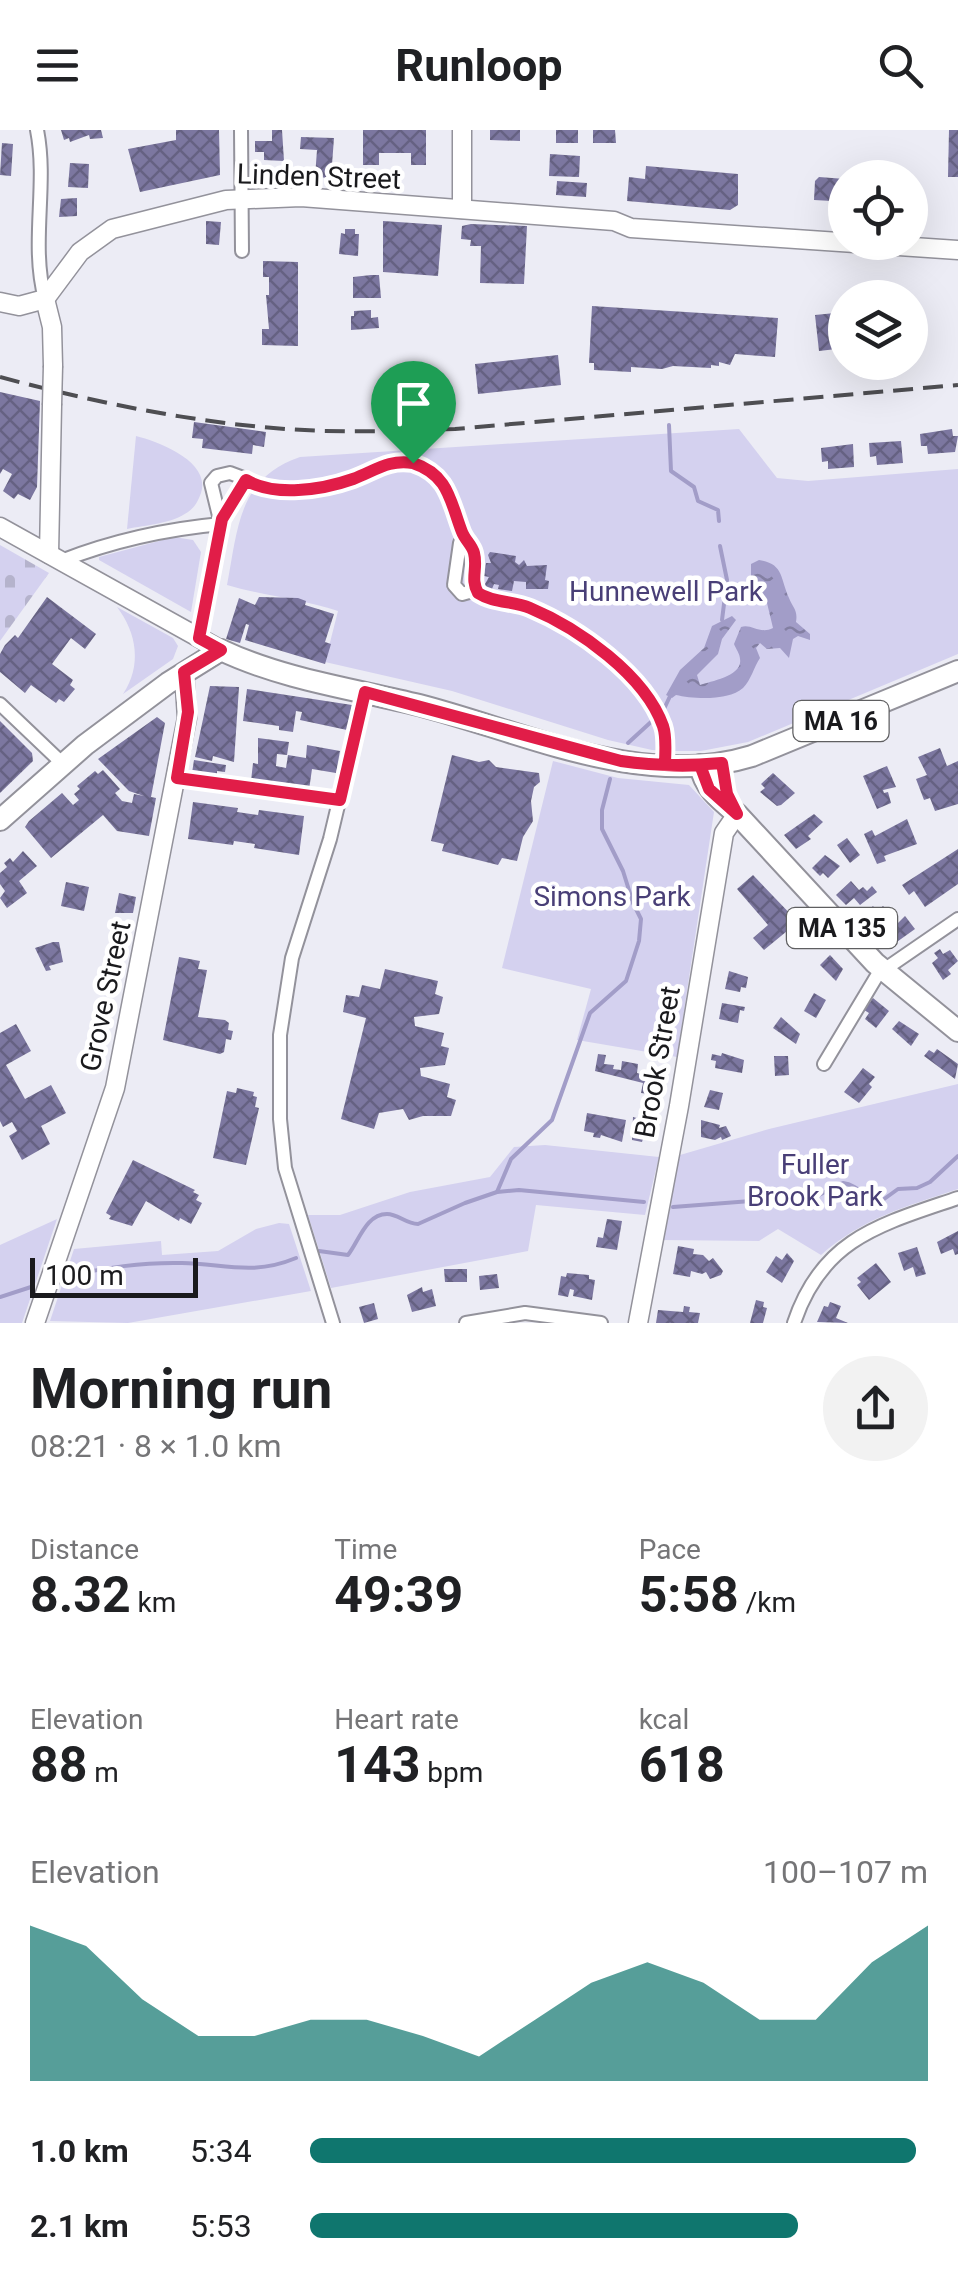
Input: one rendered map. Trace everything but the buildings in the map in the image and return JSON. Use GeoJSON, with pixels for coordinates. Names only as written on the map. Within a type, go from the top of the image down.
{"type":"FeatureCollection","features":[{"type":"Feature","properties":{"kind":"main road"},"geometry":{"type":"LineString","coordinates":[[0,820],[62,763],[184,672],[221,650]]}},
{"type":"Feature","properties":{"kind":"main road","name":"MA 16"},"geometry":{"type":"LineString","coordinates":[[221,650],[272,669],[592,754],[665,765],[711,764],[786,744],[958,670]]}},
{"type":"Feature","properties":{"kind":"main road","name":"MA 135"},"geometry":{"type":"LineString","coordinates":[[711,764],[737,814],[882,970],[958,1031]]}},
{"type":"Feature","properties":{"kind":"street"},"geometry":{"type":"LineString","coordinates":[[37,130],[41,168],[38,269],[51,322],[53,366],[55,558]]}},
{"type":"Feature","properties":{"kind":"street"},"geometry":{"type":"LineString","coordinates":[[241,130],[242,251]]}},
{"type":"Feature","properties":{"kind":"street"},"geometry":{"type":"LineString","coordinates":[[462,130],[462,209]]}},
{"type":"Feature","properties":{"kind":"street","name":"Linden Street"},"geometry":{"type":"LineString","coordinates":[[45,299],[76,255],[108,231],[181,209],[241,198],[462,209],[614,221],[631,228],[958,250]]}},
{"type":"Feature","properties":{"kind":"street","name":"Linden Street"},"geometry":{"type":"LineString","coordinates":[[614,221],[633,216],[828,231]]}},
{"type":"Feature","properties":{"kind":"street"},"geometry":{"type":"LineString","coordinates":[[928,239],[958,242]]}},
{"type":"Feature","properties":{"kind":"street"},"geometry":{"type":"LineString","coordinates":[[0,302],[28,305],[45,299]]}},
{"type":"Feature","properties":{"kind":"street"},"geometry":{"type":"LineString","coordinates":[[221,524],[211,493],[212,480],[226,473],[265,489],[306,488],[351,480],[384,464],[413,463],[430,471],[443,482],[465,538],[460,543],[454,585],[462,594],[476,590],[483,597],[529,607],[582,636],[619,666],[658,716],[665,737],[665,765]]}},
{"type":"Feature","properties":{"kind":"street"},"geometry":{"type":"LineString","coordinates":[[199,638],[221,524],[246,480]]}},
{"type":"Feature","properties":{"kind":"street"},"geometry":{"type":"LineString","coordinates":[[55,558],[174,530],[221,524]]}},
{"type":"Feature","properties":{"kind":"street"},"geometry":{"type":"LineString","coordinates":[[0,528],[221,650]]}},
{"type":"Feature","properties":{"kind":"street","name":"Grove Street"},"geometry":{"type":"LineString","coordinates":[[35,1323],[115,1088],[188,712],[184,672]]}},
{"type":"Feature","properties":{"kind":"street"},"geometry":{"type":"LineString","coordinates":[[333,1323],[284,1160],[279,1043],[288,974],[323,864],[365,692]]}},
{"type":"Feature","properties":{"kind":"street"},"geometry":{"type":"LineString","coordinates":[[0,704],[62,763]]}},
{"type":"Feature","properties":{"kind":"street"},"geometry":{"type":"LineString","coordinates":[[177,778],[340,800]]}},
{"type":"Feature","properties":{"kind":"street","name":"Brook Street"},"geometry":{"type":"LineString","coordinates":[[638,1323],[724,833],[737,814]]}},
{"type":"Feature","properties":{"kind":"street"},"geometry":{"type":"LineString","coordinates":[[824,1064],[868,986],[882,970],[958,919]]}},
{"type":"Feature","properties":{"kind":"street"},"geometry":{"type":"LineString","coordinates":[[794,1323],[817,1275],[849,1242],[883,1224],[958,1198]]}},
{"type":"Feature","properties":{"kind":"street"},"geometry":{"type":"LineString","coordinates":[[466,1323],[524,1313],[601,1323]]}},
{"type":"Feature","properties":{"kind":"green space","name":"Hunnewell Park"},"geometry":{"type":"Polygon","coordinates":[[[739,429],[777,478],[808,481],[958,469],[958,654],[748,742],[701,751],[652,750],[452,691],[325,662],[338,611],[227,585],[244,507],[264,478],[300,457],[739,429]]]}},
{"type":"Feature","properties":{"kind":"green space"},"geometry":{"type":"Polygon","coordinates":[[[136,436],[170,448],[191,463],[202,482],[201,493],[193,508],[181,516],[127,529],[136,436]]]}},
{"type":"Feature","properties":{"kind":"green space"},"geometry":{"type":"Polygon","coordinates":[[[174,537],[193,540],[201,552],[191,612],[99,560],[99,557],[174,537]]]}},
{"type":"Feature","properties":{"kind":"green space"},"geometry":{"type":"Polygon","coordinates":[[[0,545],[49,573],[0,641],[0,545]]]}},
{"type":"Feature","properties":{"kind":"green space"},"geometry":{"type":"Polygon","coordinates":[[[117,607],[173,638],[178,646],[173,659],[123,694],[133,672],[135,650],[117,607]]]}},
{"type":"Feature","properties":{"kind":"green space","name":"Simons Park"},"geometry":{"type":"Polygon","coordinates":[[[553,761],[618,778],[689,785],[714,812],[677,1057],[577,1040],[591,989],[502,968],[553,761]]]}},
{"type":"Feature","properties":{"kind":"green space","name":"Fuller Brook Park"},"geometry":{"type":"Polygon","coordinates":[[[958,1084],[958,1189],[869,1223],[821,1255],[778,1229],[759,1241],[661,1240],[680,1155],[769,1129],[958,1084]]]}},
{"type":"Feature","properties":{"kind":"green space"},"geometry":{"type":"Polygon","coordinates":[[[545,1145],[659,1157],[645,1215],[536,1205],[528,1251],[331,1288],[308,1215],[340,1215],[410,1192],[490,1177],[514,1147],[545,1145]]]}},
{"type":"Feature","properties":{"kind":"green space"},"geometry":{"type":"Polygon","coordinates":[[[57,1219],[22,1323],[0,1323],[0,1245],[57,1219]]]}},
{"type":"Feature","properties":{"kind":"green space"},"geometry":{"type":"Polygon","coordinates":[[[289,1224],[311,1291],[128,1323],[50,1321],[74,1249],[161,1241],[162,1255],[218,1251],[256,1229],[289,1224]]]}},
{"type":"Feature","properties":{"kind":"water"},"geometry":{"type":"Polygon","coordinates":[[[759,560],[773,565],[780,573],[796,612],[796,622],[810,634],[810,640],[798,636],[793,639],[789,658],[780,648],[767,649],[760,643],[756,648],[760,658],[746,685],[737,692],[711,698],[666,695],[680,670],[704,648],[712,626],[732,616],[736,620],[722,639],[718,654],[697,675],[700,685],[737,670],[740,657],[734,644],[741,627],[773,628],[767,603],[751,577],[751,564],[759,560]]]}},
{"type":"Feature","properties":{"kind":"waterway"},"geometry":{"type":"LineString","coordinates":[[669,425],[671,471],[694,487],[698,501],[718,510],[719,521]]}},
{"type":"Feature","properties":{"kind":"waterway"},"geometry":{"type":"LineString","coordinates":[[720,546],[727,580],[722,620]]}},
{"type":"Feature","properties":{"kind":"waterway"},"geometry":{"type":"LineString","coordinates":[[628,743],[663,711],[672,692]]}},
{"type":"Feature","properties":{"kind":"waterway"},"geometry":{"type":"LineString","coordinates":[[497,1192],[511,1159],[552,1120],[590,1013],[626,981],[639,941],[641,919],[602,829],[602,810],[610,779]]}},
{"type":"Feature","properties":{"kind":"waterway"},"geometry":{"type":"LineString","coordinates":[[673,1207],[817,1196],[843,1183],[880,1202],[898,1189],[917,1188],[930,1182],[958,1156]]}},
{"type":"Feature","properties":{"kind":"waterway"},"geometry":{"type":"LineString","coordinates":[[319,1251],[348,1255],[368,1223],[380,1215],[391,1214],[418,1224],[497,1192],[519,1190],[644,1202]]}},
{"type":"Feature","properties":{"kind":"waterway"},"geometry":{"type":"LineString","coordinates":[[66,1276],[152,1263],[266,1267],[296,1258]]}},
{"type":"Feature","properties":{"kind":"waterway"},"geometry":{"type":"LineString","coordinates":[[0,1297],[31,1287]]}},
{"type":"Feature","properties":{"kind":"railway"},"geometry":{"type":"LineString","coordinates":[[0,377],[178,416],[250,426],[349,431],[455,429],[958,385]]}},
{"type":"Feature","properties":{"kind":"route"},"geometry":{"type":"LineString","coordinates":[[413,463],[384,464],[351,480],[306,488],[265,489],[246,480],[222,519],[199,638],[221,650],[184,672],[188,712],[177,778],[340,800],[365,692],[621,761],[674,766],[722,763],[727,794],[737,814],[709,789],[700,765],[694,766],[674,766],[665,765],[665,737],[660,720],[632,680],[590,641],[526,606],[478,593],[473,581],[474,553],[462,533],[449,490],[434,473],[413,463]]}}]}
